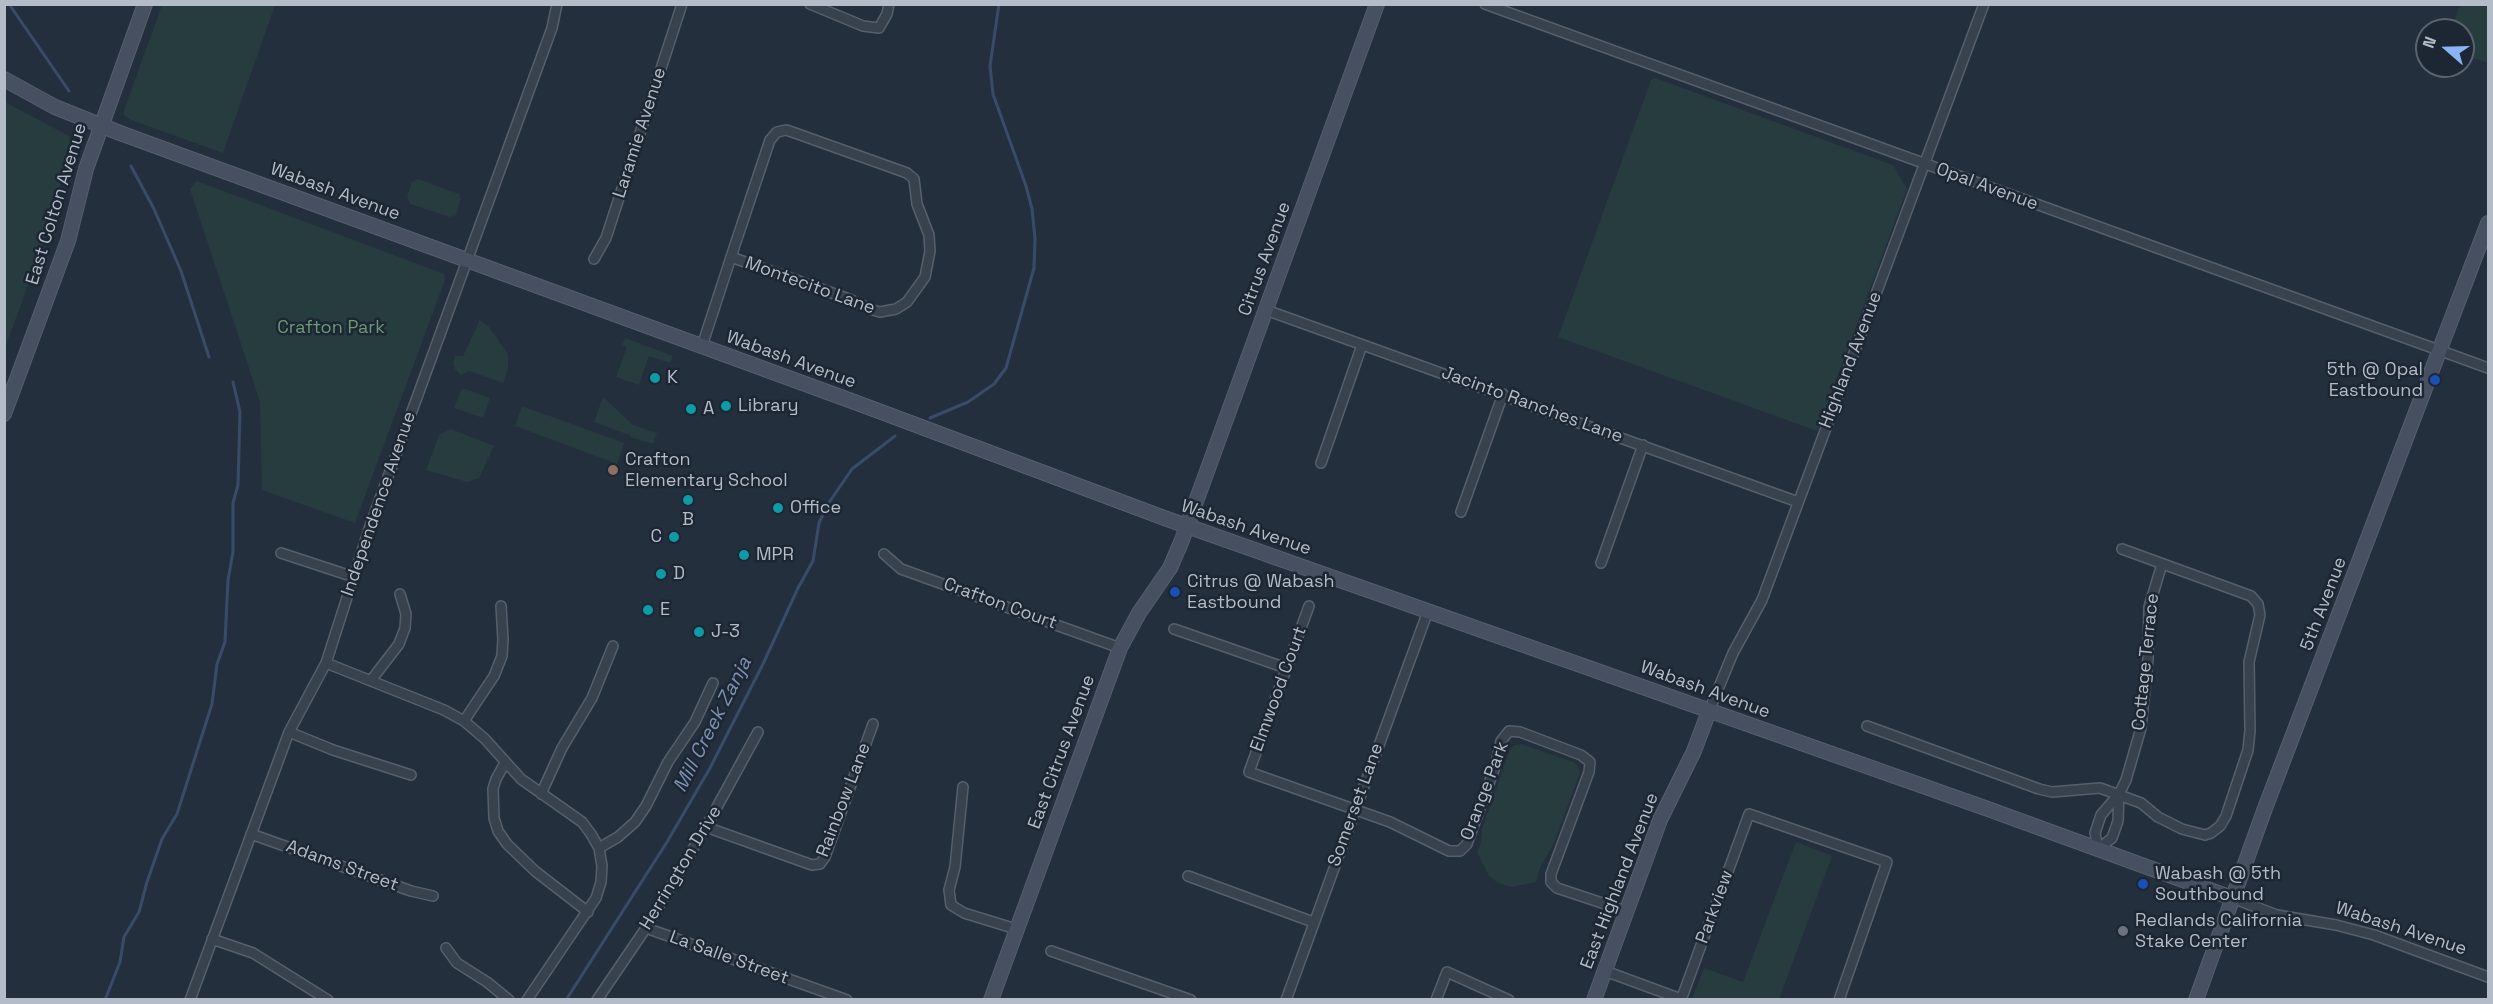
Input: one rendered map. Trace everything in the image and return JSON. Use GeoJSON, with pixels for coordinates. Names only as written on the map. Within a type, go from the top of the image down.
{"type":"FeatureCollection","features":[{"type":"Feature","properties":{"kind":"street","name":"East Colton Avenue"},"geometry":{"type":"LineString","coordinates":[[4,414],[71,231],[80,189],[100,125],[145,4]]}},
{"type":"Feature","properties":{"kind":"street","name":"Independence Avenue"},"geometry":{"type":"LineString","coordinates":[[190,999],[289,732],[326,663],[370,526],[552,28],[557,4]]}},
{"type":"Feature","properties":{"kind":"street","name":"Laramie Avenue"},"geometry":{"type":"LineString","coordinates":[[594,259],[606,238],[682,4]]}},
{"type":"Feature","properties":{"kind":"street"},"geometry":{"type":"LineString","coordinates":[[810,4],[863,26],[879,28],[887,14],[889,4]]}},
{"type":"Feature","properties":{"kind":"street","name":"Citrus Avenue"},"geometry":{"type":"LineString","coordinates":[[1186,526],[1377,4]]}},
{"type":"Feature","properties":{"kind":"street","name":"Opal Avenue"},"geometry":{"type":"LineString","coordinates":[[1485,4],[2488,369]]}},
{"type":"Feature","properties":{"kind":"street","name":"Highland Avenue"},"geometry":{"type":"LineString","coordinates":[[1709,711],[1733,653],[1762,600],[1984,4]]}},
{"type":"Feature","properties":{"kind":"street","name":"Wabash Avenue"},"geometry":{"type":"LineString","coordinates":[[4,79],[55,107],[100,125],[1186,526],[2098,849],[2277,915],[2336,925],[2374,935],[2488,977]]}},
{"type":"Feature","properties":{"kind":"street","name":"Montecito Lane"},"geometry":{"type":"LineString","coordinates":[[702,346],[731,257],[770,140],[777,132],[786,130],[907,173],[914,179],[921,217],[929,235],[930,251],[925,277],[906,302],[896,309],[880,312],[731,257]]}},
{"type":"Feature","properties":{"kind":"street","name":"5th Avenue"},"geometry":{"type":"LineString","coordinates":[[2196,999],[2232,898],[2488,223]]}},
{"type":"Feature","properties":{"kind":"street","name":"Jacinto Ranches Lane"},"geometry":{"type":"LineString","coordinates":[[1266,310],[1798,502]]}},
{"type":"Feature","properties":{"kind":"street"},"geometry":{"type":"LineString","coordinates":[[1321,463],[1362,345]]}},
{"type":"Feature","properties":{"kind":"street"},"geometry":{"type":"LineString","coordinates":[[1461,512],[1503,394]]}},
{"type":"Feature","properties":{"kind":"street"},"geometry":{"type":"LineString","coordinates":[[1601,563],[1643,445]]}},
{"type":"Feature","properties":{"kind":"street","name":"East Citrus Avenue"},"geometry":{"type":"LineString","coordinates":[[991,999],[1120,648],[1139,613],[1170,568],[1186,526]]}},
{"type":"Feature","properties":{"kind":"street"},"geometry":{"type":"LineString","coordinates":[[1867,726],[2038,789],[2052,792],[2100,788],[2141,803],[2158,817],[2182,829],[2205,835],[2211,833],[2220,826],[2226,816],[2248,750],[2249,662],[2260,615],[2258,604],[2251,596],[2122,549]]}},
{"type":"Feature","properties":{"kind":"street"},"geometry":{"type":"LineString","coordinates":[[281,553],[354,577]]}},
{"type":"Feature","properties":{"kind":"street","name":"Crafton Court"},"geometry":{"type":"LineString","coordinates":[[884,554],[901,569],[1120,648]]}},
{"type":"Feature","properties":{"kind":"street","name":"Cottage Terrace"},"geometry":{"type":"LineString","coordinates":[[2119,794],[2118,821],[2112,838],[2098,849],[2095,833],[2101,815],[2119,794],[2126,780],[2140,728],[2148,659],[2149,608],[2162,564]]}},
{"type":"Feature","properties":{"kind":"street"},"geometry":{"type":"LineString","coordinates":[[372,679],[399,644],[405,628],[406,614],[400,594]]}},
{"type":"Feature","properties":{"kind":"street"},"geometry":{"type":"LineString","coordinates":[[464,721],[494,676],[502,657],[501,606]]}},
{"type":"Feature","properties":{"kind":"street","name":"Elmwood Court"},"geometry":{"type":"LineString","coordinates":[[1308,606],[1248,772],[1354,809]]}},
{"type":"Feature","properties":{"kind":"street","name":"Somerset Lane"},"geometry":{"type":"LineString","coordinates":[[1286,999],[1428,611]]}},
{"type":"Feature","properties":{"kind":"street"},"geometry":{"type":"LineString","coordinates":[[1174,629],[1286,668]]}},
{"type":"Feature","properties":{"kind":"street"},"geometry":{"type":"LineString","coordinates":[[541,794],[562,748],[592,698],[613,646]]}},
{"type":"Feature","properties":{"kind":"street"},"geometry":{"type":"LineString","coordinates":[[326,663],[372,679],[464,721],[486,739],[505,763],[541,794],[582,822],[599,848],[602,866],[601,882],[588,912],[527,999]]}},
{"type":"Feature","properties":{"kind":"street"},"geometry":{"type":"LineString","coordinates":[[599,848],[618,837],[635,822],[646,806],[668,762],[695,722],[713,683]]}},
{"type":"Feature","properties":{"kind":"street","name":"East Highland Avenue"},"geometry":{"type":"LineString","coordinates":[[1594,999],[1660,820],[1694,751],[1709,711]]}},
{"type":"Feature","properties":{"kind":"street","name":"Rainbow Lane"},"geometry":{"type":"LineString","coordinates":[[706,828],[812,865],[820,864],[825,857],[873,724]]}},
{"type":"Feature","properties":{"kind":"street","name":"Orange Park"},"geometry":{"type":"LineString","coordinates":[[1354,809],[1390,822],[1449,851],[1460,851],[1467,844],[1495,767],[1501,741],[1509,731],[1520,732],[1581,755],[1590,762],[1589,772],[1551,874],[1551,882],[1557,888],[1626,911]]}},
{"type":"Feature","properties":{"kind":"street"},"geometry":{"type":"LineString","coordinates":[[289,732],[333,750],[411,775]]}},
{"type":"Feature","properties":{"kind":"street","name":"Herrington Drive"},"geometry":{"type":"LineString","coordinates":[[597,999],[646,928],[706,828],[758,732]]}},
{"type":"Feature","properties":{"kind":"street"},"geometry":{"type":"LineString","coordinates":[[505,763],[496,778],[493,789],[493,811],[498,831],[507,844],[535,871],[588,912]]}},
{"type":"Feature","properties":{"kind":"street"},"geometry":{"type":"LineString","coordinates":[[963,787],[957,849],[949,890],[951,905],[964,913],[1016,930]]}},
{"type":"Feature","properties":{"kind":"street","name":"Parkview"},"geometry":{"type":"LineString","coordinates":[[1681,999],[1749,814],[1887,862],[1839,999]]}},
{"type":"Feature","properties":{"kind":"street","name":"Adams Street"},"geometry":{"type":"LineString","coordinates":[[251,834],[411,891],[434,896]]}},
{"type":"Feature","properties":{"kind":"street"},"geometry":{"type":"LineString","coordinates":[[1188,876],[1313,922]]}},
{"type":"Feature","properties":{"kind":"street","name":"La Salle Street"},"geometry":{"type":"LineString","coordinates":[[646,928],[847,999]]}},
{"type":"Feature","properties":{"kind":"street"},"geometry":{"type":"LineString","coordinates":[[212,939],[253,953],[328,999]]}},
{"type":"Feature","properties":{"kind":"street"},"geometry":{"type":"LineString","coordinates":[[446,948],[457,963],[509,999]]}},
{"type":"Feature","properties":{"kind":"street"},"geometry":{"type":"LineString","coordinates":[[1051,951],[1179,998],[1191,999]]}},
{"type":"Feature","properties":{"kind":"street"},"geometry":{"type":"LineString","coordinates":[[1605,971],[1681,999]]}},
{"type":"Feature","properties":{"kind":"street"},"geometry":{"type":"LineString","coordinates":[[1436,999],[1447,972],[1509,999]]}},
{"type":"Feature","properties":{"kind":"green space"},"geometry":{"type":"Polygon","coordinates":[[[162,5],[275,5],[223,153],[131,120],[124,115],[162,5]]]}},
{"type":"Feature","properties":{"kind":"green space"},"geometry":{"type":"Polygon","coordinates":[[[2460,5],[2488,5],[2488,63],[2475,58],[2475,18],[2455,18],[2460,5]]]}},
{"type":"Feature","properties":{"kind":"green space"},"geometry":{"type":"Polygon","coordinates":[[[1655,78],[1893,165],[1907,189],[1817,431],[1558,337],[1651,80],[1655,78]]]}},
{"type":"Feature","properties":{"kind":"green space"},"geometry":{"type":"Polygon","coordinates":[[[5,102],[69,136],[72,142],[50,225],[5,348],[5,102]]]}},
{"type":"Feature","properties":{"kind":"green space"},"geometry":{"type":"Polygon","coordinates":[[[418,179],[459,194],[461,199],[456,215],[450,217],[410,204],[407,197],[412,182],[418,179]]]}},
{"type":"Feature","properties":{"kind":"green space","name":"Crafton Park"},"geometry":{"type":"Polygon","coordinates":[[[197,181],[444,274],[445,280],[355,523],[262,490],[260,402],[190,189],[197,181]]]}},
{"type":"Feature","properties":{"kind":"green space"},"geometry":{"type":"Polygon","coordinates":[[[480,320],[489,327],[508,354],[508,369],[503,383],[469,371],[461,375],[455,369],[453,363],[455,356],[463,356],[480,320]]]}},
{"type":"Feature","properties":{"kind":"green space"},"geometry":{"type":"Polygon","coordinates":[[[625,338],[673,356],[670,363],[649,356],[639,385],[616,377],[627,347],[622,345],[625,338]]]}},
{"type":"Feature","properties":{"kind":"green space"},"geometry":{"type":"Polygon","coordinates":[[[462,388],[490,398],[483,418],[454,408],[462,388]]]}},
{"type":"Feature","properties":{"kind":"green space"},"geometry":{"type":"Polygon","coordinates":[[[603,397],[633,425],[657,433],[653,444],[630,437],[630,432],[629,435],[594,422],[603,397]]]}},
{"type":"Feature","properties":{"kind":"green space"},"geometry":{"type":"Polygon","coordinates":[[[522,406],[624,443],[617,464],[515,426],[522,406]]]}},
{"type":"Feature","properties":{"kind":"green space"},"geometry":{"type":"Polygon","coordinates":[[[451,429],[494,446],[479,478],[467,482],[426,470],[439,435],[451,429]]]}},
{"type":"Feature","properties":{"kind":"green space"},"geometry":{"type":"Polygon","coordinates":[[[1521,744],[1573,762],[1578,766],[1580,773],[1553,845],[1540,868],[1536,882],[1512,887],[1498,883],[1489,876],[1477,852],[1482,829],[1510,749],[1521,744]]]}},
{"type":"Feature","properties":{"kind":"green space"},"geometry":{"type":"Polygon","coordinates":[[[1796,842],[1832,856],[1779,999],[1692,999],[1704,968],[1743,982],[1796,842]]]}},
{"type":"Feature","properties":{"kind":"waterway"},"geometry":{"type":"LineString","coordinates":[[9,4],[69,91]]}},
{"type":"Feature","properties":{"kind":"waterway","name":"Mill Creek Zanja"},"geometry":{"type":"LineString","coordinates":[[930,418],[968,402],[994,384],[1006,368],[1034,268],[1035,238],[1032,209],[993,94],[990,66],[999,4]]}},
{"type":"Feature","properties":{"kind":"waterway"},"geometry":{"type":"LineString","coordinates":[[131,166],[154,209],[181,271],[209,357]]}},
{"type":"Feature","properties":{"kind":"waterway"},"geometry":{"type":"LineString","coordinates":[[105,1000],[120,962],[124,937],[139,912],[162,839],[177,814],[212,704],[217,664],[225,642],[228,580],[233,552],[233,503],[238,485],[240,412],[233,382]]}},
{"type":"Feature","properties":{"kind":"waterway","name":"Mill Creek Zanja"},"geometry":{"type":"LineString","coordinates":[[566,1000],[667,842],[710,768],[813,561],[819,523],[828,504],[852,469],[895,436]]}},
{"type":"Feature","properties":{"kind":"place","name":"K"},"geometry":{"type":"Point","coordinates":[655,378]}},
{"type":"Feature","properties":{"kind":"place","name":"5th @ Opal Eastbound"},"geometry":{"type":"Point","coordinates":[2435,380]}},
{"type":"Feature","properties":{"kind":"place","name":"Library"},"geometry":{"type":"Point","coordinates":[726,406]}},
{"type":"Feature","properties":{"kind":"place","name":"A"},"geometry":{"type":"Point","coordinates":[691,409]}},
{"type":"Feature","properties":{"kind":"place","name":"Crafton Elementary School"},"geometry":{"type":"Point","coordinates":[613,470]}},
{"type":"Feature","properties":{"kind":"place","name":"B"},"geometry":{"type":"Point","coordinates":[688,500]}},
{"type":"Feature","properties":{"kind":"place","name":"Office"},"geometry":{"type":"Point","coordinates":[778,508]}},
{"type":"Feature","properties":{"kind":"place","name":"C"},"geometry":{"type":"Point","coordinates":[674,537]}},
{"type":"Feature","properties":{"kind":"place","name":"MPR"},"geometry":{"type":"Point","coordinates":[744,555]}},
{"type":"Feature","properties":{"kind":"place","name":"D"},"geometry":{"type":"Point","coordinates":[661,574]}},
{"type":"Feature","properties":{"kind":"place","name":"Citrus @ Wabash Eastbound"},"geometry":{"type":"Point","coordinates":[1175,592]}},
{"type":"Feature","properties":{"kind":"place","name":"E"},"geometry":{"type":"Point","coordinates":[648,610]}},
{"type":"Feature","properties":{"kind":"place","name":"J-3"},"geometry":{"type":"Point","coordinates":[699,632]}},
{"type":"Feature","properties":{"kind":"place","name":"Wabash @ 5th Southbound"},"geometry":{"type":"Point","coordinates":[2143,884]}},
{"type":"Feature","properties":{"kind":"place","name":"Redlands California Stake Center"},"geometry":{"type":"Point","coordinates":[2123,931]}}]}
